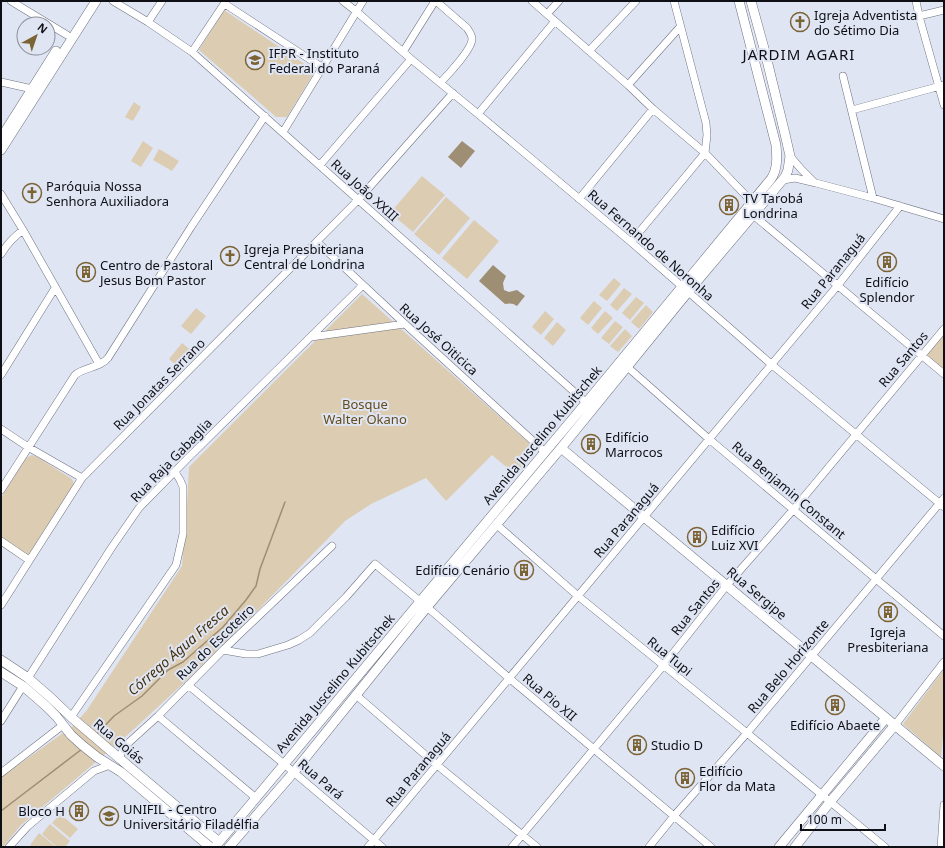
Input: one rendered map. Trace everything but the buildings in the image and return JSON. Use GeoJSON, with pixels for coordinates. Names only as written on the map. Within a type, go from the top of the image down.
{"type":"FeatureCollection","features":[{"type":"Feature","properties":{"kind":"main road"},"geometry":{"type":"LineString","coordinates":[[1,150],[88,1]]}},
{"type":"Feature","properties":{"kind":"main road"},"geometry":{"type":"LineString","coordinates":[[1,138],[36,90],[96,1]]}},
{"type":"Feature","properties":{"kind":"main road","name":"Avenida Juscelino Kubitschek"},"geometry":{"type":"LineString","coordinates":[[217,844],[387,642],[496,525],[561,448],[590,406],[685,289],[774,175],[777,156],[774,136],[739,1]]}},
{"type":"Feature","properties":{"kind":"main road","name":"Avenida Juscelino Kubitschek"},"geometry":{"type":"LineString","coordinates":[[685,289],[754,215],[783,180],[788,170],[790,156],[751,1]]}},
{"type":"Feature","properties":{"kind":"main road"},"geometry":{"type":"LineString","coordinates":[[752,202],[763,203]]}},
{"type":"Feature","properties":{"kind":"main road","name":"Avenida Juscelino Kubitschek"},"geometry":{"type":"LineString","coordinates":[[228,847],[294,772],[356,695],[424,604],[548,449],[590,406]]}},
{"type":"Feature","properties":{"kind":"main road","name":"Rua Sergipe"},"geometry":{"type":"LineString","coordinates":[[561,448],[944,766]]}},
{"type":"Feature","properties":{"kind":"main road"},"geometry":{"type":"LineString","coordinates":[[356,695],[355,689],[359,682],[378,660],[387,642]]}},
{"type":"Feature","properties":{"kind":"main road","name":"Rua Goiás"},"geometry":{"type":"LineString","coordinates":[[1,660],[26,682],[71,735],[82,745],[121,772],[210,847]]}},
{"type":"Feature","properties":{"kind":"main road","name":"Rua Goiás"},"geometry":{"type":"LineString","coordinates":[[1,672],[26,682],[50,697],[217,844]]}},
{"type":"Feature","properties":{"kind":"main road"},"geometry":{"type":"LineString","coordinates":[[71,717],[77,726],[101,748],[106,763]]}},
{"type":"Feature","properties":{"kind":"main road"},"geometry":{"type":"LineString","coordinates":[[779,847],[886,718]]}},
{"type":"Feature","properties":{"kind":"main road"},"geometry":{"type":"LineString","coordinates":[[795,847],[830,802],[895,726]]}},
{"type":"Feature","properties":{"kind":"main road"},"geometry":{"type":"LineString","coordinates":[[869,739],[878,746]]}},
{"type":"Feature","properties":{"kind":"main road"},"geometry":{"type":"LineString","coordinates":[[119,758],[118,765],[121,772]]}},
{"type":"Feature","properties":{"kind":"street"},"geometry":{"type":"LineString","coordinates":[[11,1],[67,35]]}},
{"type":"Feature","properties":{"kind":"street","name":"Rua João XXIII"},"geometry":{"type":"LineString","coordinates":[[113,1],[148,22],[192,52],[590,406]]}},
{"type":"Feature","properties":{"kind":"street"},"geometry":{"type":"LineString","coordinates":[[148,22],[162,1]]}},
{"type":"Feature","properties":{"kind":"street","name":"Rua Fernando de Noronha"},"geometry":{"type":"LineString","coordinates":[[343,1],[410,59],[631,242],[772,364],[943,503]]}},
{"type":"Feature","properties":{"kind":"street"},"geometry":{"type":"LineString","coordinates":[[283,132],[363,1]]}},
{"type":"Feature","properties":{"kind":"street"},"geometry":{"type":"LineString","coordinates":[[403,52],[435,1],[467,28],[472,38],[471,45],[462,58],[440,83]]}},
{"type":"Feature","properties":{"kind":"street"},"geometry":{"type":"LineString","coordinates":[[532,1],[628,85],[653,109],[705,153],[752,202],[754,215],[944,374]]}},
{"type":"Feature","properties":{"kind":"street"},"geometry":{"type":"LineString","coordinates":[[547,14],[559,1]]}},
{"type":"Feature","properties":{"kind":"street"},"geometry":{"type":"LineString","coordinates":[[589,51],[636,1]]}},
{"type":"Feature","properties":{"kind":"street"},"geometry":{"type":"LineString","coordinates":[[631,242],[705,153],[707,135],[706,123],[674,1]]}},
{"type":"Feature","properties":{"kind":"street"},"geometry":{"type":"LineString","coordinates":[[916,1],[942,86],[944,105]]}},
{"type":"Feature","properties":{"kind":"street"},"geometry":{"type":"LineString","coordinates":[[192,52],[226,2],[323,68]]}},
{"type":"Feature","properties":{"kind":"street"},"geometry":{"type":"LineString","coordinates":[[920,16],[944,10]]}},
{"type":"Feature","properties":{"kind":"street"},"geometry":{"type":"LineString","coordinates":[[478,114],[555,21]]}},
{"type":"Feature","properties":{"kind":"street"},"geometry":{"type":"LineString","coordinates":[[628,85],[680,27]]}},
{"type":"Feature","properties":{"kind":"street"},"geometry":{"type":"LineString","coordinates":[[320,165],[410,59]]}},
{"type":"Feature","properties":{"kind":"street"},"geometry":{"type":"LineString","coordinates":[[843,76],[874,198]]}},
{"type":"Feature","properties":{"kind":"street"},"geometry":{"type":"LineString","coordinates":[[1,82],[36,90]]}},
{"type":"Feature","properties":{"kind":"street"},"geometry":{"type":"LineString","coordinates":[[852,110],[942,86]]}},
{"type":"Feature","properties":{"kind":"street","name":"Rua Jonatas Serrano"},"geometry":{"type":"LineString","coordinates":[[1,605],[82,478],[358,200],[453,94]]}},
{"type":"Feature","properties":{"kind":"street"},"geometry":{"type":"LineString","coordinates":[[579,199],[653,109]]}},
{"type":"Feature","properties":{"kind":"street"},"geometry":{"type":"LineString","coordinates":[[1,490],[75,375],[84,369],[102,364],[108,358],[191,226],[265,116]]}},
{"type":"Feature","properties":{"kind":"street"},"geometry":{"type":"LineString","coordinates":[[790,156],[816,183]]}},
{"type":"Feature","properties":{"kind":"street"},"geometry":{"type":"LineString","coordinates":[[783,180],[795,178],[816,183],[874,198],[944,219]]}},
{"type":"Feature","properties":{"kind":"street"},"geometry":{"type":"LineString","coordinates":[[1,194],[99,364]]}},
{"type":"Feature","properties":{"kind":"street","name":"Rua Paranaguá"},"geometry":{"type":"LineString","coordinates":[[368,847],[838,285],[900,206]]}},
{"type":"Feature","properties":{"kind":"street"},"geometry":{"type":"LineString","coordinates":[[1,254],[11,239],[23,230]]}},
{"type":"Feature","properties":{"kind":"street","name":"Rua José Oiticica"},"geometry":{"type":"LineString","coordinates":[[317,242],[405,324],[548,449]]}},
{"type":"Feature","properties":{"kind":"street","name":"Rua Raja Gabaglia"},"geometry":{"type":"LineString","coordinates":[[1,721],[112,547],[140,508],[364,285]]}},
{"type":"Feature","properties":{"kind":"street"},"geometry":{"type":"LineString","coordinates":[[1,375],[55,288]]}},
{"type":"Feature","properties":{"kind":"street"},"geometry":{"type":"LineString","coordinates":[[311,337],[405,324]]}},
{"type":"Feature","properties":{"kind":"street","name":"Rua Santos"},"geometry":{"type":"LineString","coordinates":[[512,847],[663,666],[727,586],[793,510],[944,329]]}},
{"type":"Feature","properties":{"kind":"street","name":"Rua Benjamin Constant"},"geometry":{"type":"LineString","coordinates":[[623,364],[709,439],[944,636]]}},
{"type":"Feature","properties":{"kind":"street"},"geometry":{"type":"LineString","coordinates":[[1,429],[28,447],[82,478]]}},
{"type":"Feature","properties":{"kind":"street","name":"Rua Sergipe"},"geometry":{"type":"LineString","coordinates":[[548,449],[561,448]]}},
{"type":"Feature","properties":{"kind":"street"},"geometry":{"type":"LineString","coordinates":[[71,717],[176,565],[183,534],[183,487],[175,472]]}},
{"type":"Feature","properties":{"kind":"street","name":"Rua Belo Horizonte"},"geometry":{"type":"LineString","coordinates":[[649,847],[943,503]]}},
{"type":"Feature","properties":{"kind":"street","name":"Rua Tupi"},"geometry":{"type":"LineString","coordinates":[[496,525],[578,596],[885,847]]}},
{"type":"Feature","properties":{"kind":"street"},"geometry":{"type":"LineString","coordinates":[[1,541],[29,560]]}},
{"type":"Feature","properties":{"kind":"street","name":"Rua do Escoteiro"},"geometry":{"type":"LineString","coordinates":[[119,758],[125,746],[158,716],[223,650],[332,546]]}},
{"type":"Feature","properties":{"kind":"street","name":"Rua Pio XII"},"geometry":{"type":"LineString","coordinates":[[223,650],[246,654],[258,654],[299,640],[310,633],[346,597],[375,564],[711,847]]}},
{"type":"Feature","properties":{"kind":"street"},"geometry":{"type":"LineString","coordinates":[[895,726],[944,662]]}},
{"type":"Feature","properties":{"kind":"street","name":"Rua Pará"},"geometry":{"type":"LineString","coordinates":[[188,685],[382,847]]}},
{"type":"Feature","properties":{"kind":"street"},"geometry":{"type":"LineString","coordinates":[[356,695],[437,765],[537,847]]}},
{"type":"Feature","properties":{"kind":"street"},"geometry":{"type":"LineString","coordinates":[[158,716],[256,798]]}},
{"type":"Feature","properties":{"kind":"street"},"geometry":{"type":"LineString","coordinates":[[1,773],[63,725]]}},
{"type":"Feature","properties":{"kind":"street"},"geometry":{"type":"LineString","coordinates":[[109,750],[125,746]]}},
{"type":"Feature","properties":{"kind":"street"},"geometry":{"type":"LineString","coordinates":[[10,847],[28,826],[94,771],[106,763]]}},
{"type":"Feature","properties":{"kind":"street"},"geometry":{"type":"LineString","coordinates":[[941,847],[944,805]]}},
{"type":"Feature","properties":{"kind":"green space","name":"IFPR - Instituto Federal do Paraná"},"geometry":{"type":"Polygon","coordinates":[[[224,10],[315,71],[287,117],[276,117],[199,50],[224,10]]]}},
{"type":"Feature","properties":{"kind":"green space"},"geometry":{"type":"Polygon","coordinates":[[[134,102],[141,107],[133,121],[125,117],[134,102]]]}},
{"type":"Feature","properties":{"kind":"green space"},"geometry":{"type":"Polygon","coordinates":[[[143,141],[153,148],[141,167],[131,161],[143,141]]]}},
{"type":"Feature","properties":{"kind":"green space"},"geometry":{"type":"Polygon","coordinates":[[[159,149],[179,161],[172,171],[153,160],[159,149]]]}},
{"type":"Feature","properties":{"kind":"green space"},"geometry":{"type":"Polygon","coordinates":[[[422,176],[445,195],[413,232],[390,213],[422,176]]]}},
{"type":"Feature","properties":{"kind":"green space"},"geometry":{"type":"Polygon","coordinates":[[[446,197],[470,218],[439,255],[414,234],[446,197]]]}},
{"type":"Feature","properties":{"kind":"green space"},"geometry":{"type":"Polygon","coordinates":[[[474,220],[499,241],[467,279],[442,258],[474,220]]]}},
{"type":"Feature","properties":{"kind":"green space"},"geometry":{"type":"Polygon","coordinates":[[[614,278],[621,284],[607,301],[599,295],[614,278]]]}},
{"type":"Feature","properties":{"kind":"green space"},"geometry":{"type":"Polygon","coordinates":[[[624,288],[632,294],[617,311],[610,305],[624,288]]]}},
{"type":"Feature","properties":{"kind":"green space","name":"Bosque Walter Okano"},"geometry":{"type":"Polygon","coordinates":[[[362,294],[537,450],[516,475],[492,455],[446,501],[426,478],[371,504],[345,521],[186,681],[122,740],[21,825],[3,847],[1,847],[1,777],[73,726],[87,710],[182,566],[189,467],[362,294]]]}},
{"type":"Feature","properties":{"kind":"green space"},"geometry":{"type":"Polygon","coordinates":[[[636,297],[644,303],[630,320],[622,313],[636,297]]]}},
{"type":"Feature","properties":{"kind":"green space"},"geometry":{"type":"Polygon","coordinates":[[[594,301],[602,308],[588,325],[580,318],[594,301]]]}},
{"type":"Feature","properties":{"kind":"green space"},"geometry":{"type":"Polygon","coordinates":[[[646,305],[653,312],[639,329],[631,322],[646,305]]]}},
{"type":"Feature","properties":{"kind":"green space"},"geometry":{"type":"Polygon","coordinates":[[[196,308],[206,316],[191,334],[181,326],[196,308]]]}},
{"type":"Feature","properties":{"kind":"green space"},"geometry":{"type":"Polygon","coordinates":[[[545,311],[554,319],[541,335],[532,327],[545,311]]]}},
{"type":"Feature","properties":{"kind":"green space"},"geometry":{"type":"Polygon","coordinates":[[[605,311],[613,318],[598,334],[591,328],[605,311]]]}},
{"type":"Feature","properties":{"kind":"green space"},"geometry":{"type":"Polygon","coordinates":[[[615,321],[623,327],[609,344],[601,338],[615,321]]]}},
{"type":"Feature","properties":{"kind":"green space"},"geometry":{"type":"Polygon","coordinates":[[[557,322],[566,330],[553,346],[544,338],[557,322]]]}},
{"type":"Feature","properties":{"kind":"green space"},"geometry":{"type":"Polygon","coordinates":[[[625,329],[632,336],[618,352],[610,346],[625,329]]]}},
{"type":"Feature","properties":{"kind":"green space"},"geometry":{"type":"Polygon","coordinates":[[[944,333],[944,370],[925,355],[944,333]]]}},
{"type":"Feature","properties":{"kind":"green space"},"geometry":{"type":"Polygon","coordinates":[[[182,343],[193,352],[179,368],[169,359],[182,343]]]}},
{"type":"Feature","properties":{"kind":"green space"},"geometry":{"type":"Polygon","coordinates":[[[32,455],[72,479],[74,484],[34,551],[30,554],[25,554],[1,537],[1,498],[26,458],[32,455]]]}},
{"type":"Feature","properties":{"kind":"green space"},"geometry":{"type":"Polygon","coordinates":[[[944,669],[944,725],[941,757],[903,724],[944,669]]]}},
{"type":"Feature","properties":{"kind":"green space"},"geometry":{"type":"Polygon","coordinates":[[[60,814],[78,829],[70,838],[52,823],[60,814]]]}},
{"type":"Feature","properties":{"kind":"green space"},"geometry":{"type":"Polygon","coordinates":[[[50,824],[70,841],[65,847],[57,847],[42,834],[50,824]]]}},
{"type":"Feature","properties":{"kind":"green space"},"geometry":{"type":"Polygon","coordinates":[[[39,833],[56,847],[32,847],[30,845],[39,833]]]}},
{"type":"Feature","properties":{"kind":"shaded area"},"geometry":{"type":"Polygon","coordinates":[[[462,141],[475,151],[461,168],[448,157],[462,141]]]}},
{"type":"Feature","properties":{"kind":"shaded area"},"geometry":{"type":"Polygon","coordinates":[[[493,265],[506,276],[503,283],[504,290],[509,292],[517,290],[525,296],[517,306],[514,304],[505,304],[479,281],[493,265]]]}},
{"type":"Feature","properties":{"kind":"waterway","name":"Córrego Água Fresca"},"geometry":{"type":"LineString","coordinates":[[97,734],[114,716],[142,696],[168,670],[183,662],[223,627],[246,600],[256,586],[260,569],[285,502]]}},
{"type":"Feature","properties":{"kind":"waterway","name":"Córrego Água Fresca"},"geometry":{"type":"LineString","coordinates":[[1,811],[82,749]]}},
{"type":"Feature","properties":{"kind":"place","name":"Igreja Adventista do Sétimo Dia"},"geometry":{"type":"Point","coordinates":[800,22]}},
{"type":"Feature","properties":{"kind":"place","name":"IFPR - Instituto Federal do Paraná"},"geometry":{"type":"Point","coordinates":[255,60]}},
{"type":"Feature","properties":{"kind":"place","name":"Paróquia Nossa Senhora Auxiliadora"},"geometry":{"type":"Point","coordinates":[32,193]}},
{"type":"Feature","properties":{"kind":"place","name":"TV Tarobá Londrina"},"geometry":{"type":"Point","coordinates":[729,205]}},
{"type":"Feature","properties":{"kind":"place","name":"Igreja Presbiteriana Central de Londrina"},"geometry":{"type":"Point","coordinates":[230,256]}},
{"type":"Feature","properties":{"kind":"place","name":"Edifício Splendor"},"geometry":{"type":"Point","coordinates":[887,262]}},
{"type":"Feature","properties":{"kind":"place","name":"Centro de Pastoral Jesus Bom Pastor"},"geometry":{"type":"Point","coordinates":[86,272]}},
{"type":"Feature","properties":{"kind":"place","name":"Edifício Marrocos"},"geometry":{"type":"Point","coordinates":[591,444]}},
{"type":"Feature","properties":{"kind":"place","name":"Edifício Luiz XVI"},"geometry":{"type":"Point","coordinates":[697,537]}},
{"type":"Feature","properties":{"kind":"place","name":"Edifício Cenário"},"geometry":{"type":"Point","coordinates":[524,570]}},
{"type":"Feature","properties":{"kind":"place","name":"Igreja Presbiteriana"},"geometry":{"type":"Point","coordinates":[888,612]}},
{"type":"Feature","properties":{"kind":"place","name":"Edifício Abaete"},"geometry":{"type":"Point","coordinates":[835,705]}},
{"type":"Feature","properties":{"kind":"place","name":"Studio D"},"geometry":{"type":"Point","coordinates":[637,745]}},
{"type":"Feature","properties":{"kind":"place","name":"Edifício Flor da Mata"},"geometry":{"type":"Point","coordinates":[685,778]}},
{"type":"Feature","properties":{"kind":"place","name":"Bloco H"},"geometry":{"type":"Point","coordinates":[79,811]}},
{"type":"Feature","properties":{"kind":"place","name":"UNIFIL - Centro Universitário Filadélfia"},"geometry":{"type":"Point","coordinates":[109,816]}},
{"type":"Feature","properties":{"kind":"district","name":"JARDIM AGARI"},"geometry":{"type":"Point","coordinates":[799,54]}}]}
